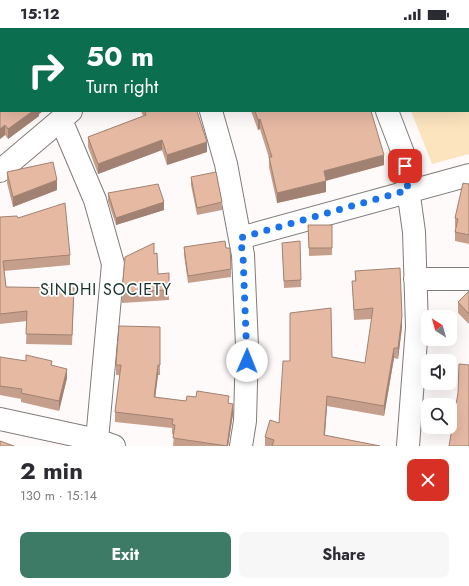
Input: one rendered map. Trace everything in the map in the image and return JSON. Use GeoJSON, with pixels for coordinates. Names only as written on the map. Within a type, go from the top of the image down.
{"type":"FeatureCollection","features":[{"type":"Feature","properties":{"kind":"street"},"geometry":{"type":"LineString","coordinates":[[211,112],[226,164],[243,255],[247,346],[245,421],[241,446]]}},
{"type":"Feature","properties":{"kind":"street"},"geometry":{"type":"LineString","coordinates":[[388,112],[403,153],[414,232],[416,326],[408,446]]}},
{"type":"Feature","properties":{"kind":"street"},"geometry":{"type":"LineString","coordinates":[[0,171],[66,115],[95,200],[112,264],[102,444],[0,419]]}},
{"type":"Feature","properties":{"kind":"street"},"geometry":{"type":"LineString","coordinates":[[240,238],[469,174]]}},
{"type":"Feature","properties":{"kind":"street"},"geometry":{"type":"LineString","coordinates":[[415,279],[469,279]]}},
{"type":"Feature","properties":{"kind":"shaded area"},"geometry":{"type":"Polygon","coordinates":[[[411,112],[469,112],[469,154],[432,164],[411,112]]]}},
{"type":"Feature","properties":{"kind":"building"},"geometry":{"type":"Polygon","coordinates":[[[0,112],[32,112],[8,129],[5,125],[0,129],[0,112]]]}},
{"type":"Feature","properties":{"kind":"building"},"geometry":{"type":"Polygon","coordinates":[[[145,112],[197,112],[207,142],[167,155],[162,140],[98,164],[88,137],[146,115],[145,112]]]}},
{"type":"Feature","properties":{"kind":"building"},"geometry":{"type":"Polygon","coordinates":[[[255,112],[371,112],[384,155],[324,171],[326,181],[277,193],[269,157],[272,157],[260,119],[258,120],[255,112]]]}},
{"type":"Feature","properties":{"kind":"building"},"geometry":{"type":"Polygon","coordinates":[[[53,162],[57,180],[13,197],[7,172],[53,162]]]}},
{"type":"Feature","properties":{"kind":"building"},"geometry":{"type":"Polygon","coordinates":[[[216,172],[222,202],[197,208],[191,177],[216,172]]]}},
{"type":"Feature","properties":{"kind":"building"},"geometry":{"type":"Polygon","coordinates":[[[463,183],[469,184],[469,235],[455,232],[458,219],[455,218],[463,183]]]}},
{"type":"Feature","properties":{"kind":"building"},"geometry":{"type":"Polygon","coordinates":[[[158,184],[164,202],[116,218],[108,193],[158,184]]]}},
{"type":"Feature","properties":{"kind":"building"},"geometry":{"type":"Polygon","coordinates":[[[65,203],[70,255],[3,261],[6,287],[74,288],[72,335],[26,334],[27,311],[0,314],[0,217],[17,216],[18,218],[65,203]]]}},
{"type":"Feature","properties":{"kind":"building"},"geometry":{"type":"Polygon","coordinates":[[[308,225],[332,225],[332,248],[309,248],[308,225]]]}},
{"type":"Feature","properties":{"kind":"building"},"geometry":{"type":"Polygon","coordinates":[[[225,241],[226,248],[230,248],[231,269],[188,276],[184,247],[225,241]]]}},
{"type":"Feature","properties":{"kind":"building"},"geometry":{"type":"Polygon","coordinates":[[[300,241],[301,280],[284,281],[282,243],[300,241]]]}},
{"type":"Feature","properties":{"kind":"building"},"geometry":{"type":"Polygon","coordinates":[[[154,243],[154,254],[157,253],[158,274],[169,273],[169,290],[122,292],[125,257],[154,243]]]}},
{"type":"Feature","properties":{"kind":"building"},"geometry":{"type":"Polygon","coordinates":[[[400,268],[402,316],[398,348],[394,348],[384,406],[327,396],[324,435],[380,446],[272,446],[274,440],[265,437],[270,420],[279,423],[283,361],[290,361],[290,313],[331,308],[332,357],[365,363],[373,308],[354,310],[352,281],[356,281],[355,271],[400,268]]]}},
{"type":"Feature","properties":{"kind":"building"},"geometry":{"type":"Polygon","coordinates":[[[469,291],[469,314],[458,302],[469,291]]]}},
{"type":"Feature","properties":{"kind":"building"},"geometry":{"type":"Polygon","coordinates":[[[119,326],[160,327],[160,365],[158,365],[154,397],[186,401],[187,396],[196,397],[197,391],[229,396],[228,403],[233,404],[227,446],[173,438],[175,425],[172,424],[173,419],[115,412],[121,365],[116,365],[119,326]]]}},
{"type":"Feature","properties":{"kind":"building"},"geometry":{"type":"Polygon","coordinates":[[[26,355],[52,361],[51,365],[67,369],[59,401],[21,393],[22,389],[0,386],[0,357],[26,361],[26,355]]]}},
{"type":"Feature","properties":{"kind":"building"},"geometry":{"type":"Polygon","coordinates":[[[459,364],[469,365],[469,446],[449,446],[451,434],[457,434],[459,364]]]}},
{"type":"Feature","properties":{"kind":"building"},"geometry":{"type":"Polygon","coordinates":[[[0,441],[14,446],[0,446],[0,441]]]}},
{"type":"Feature","properties":{"kind":"district","name":"SINDHI SOCIETY"},"geometry":{"type":"Point","coordinates":[106,289]}},
{"type":"Feature","properties":{"kind":"route"},"geometry":{"type":"LineString","coordinates":[[247,361],[243,255],[240,238],[408,190],[405,166]]}}]}
